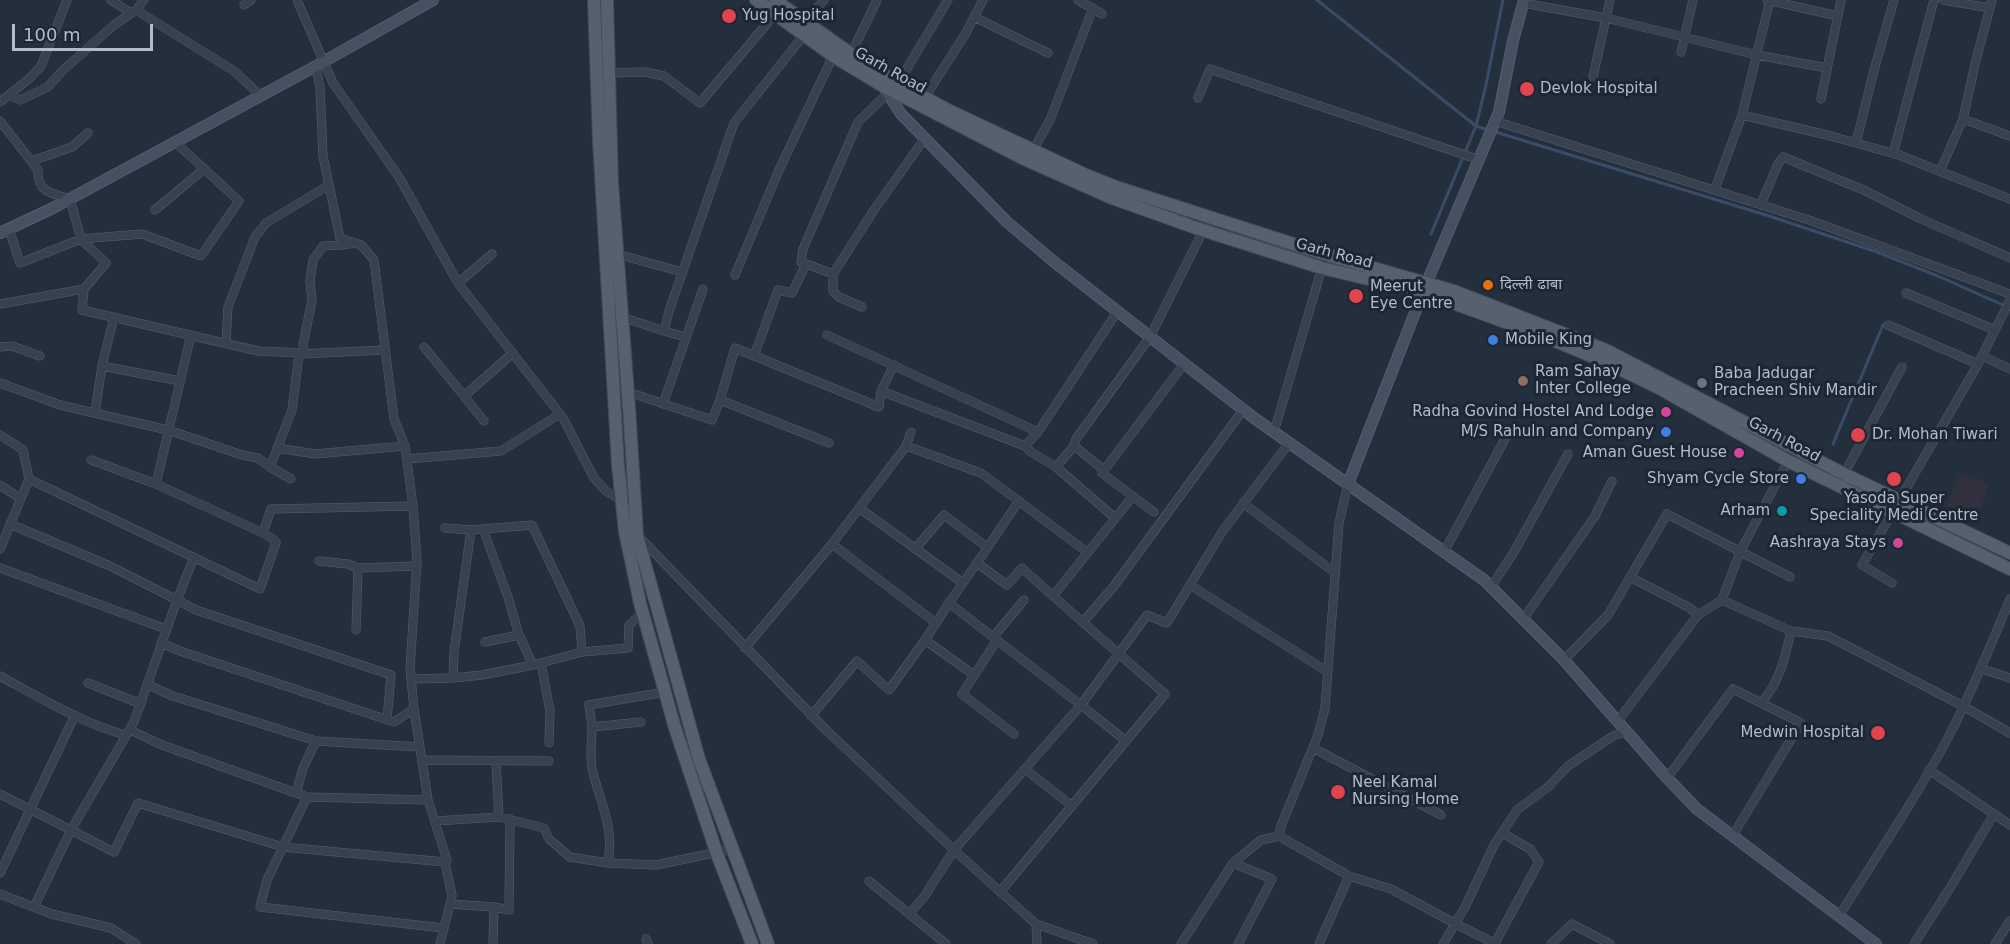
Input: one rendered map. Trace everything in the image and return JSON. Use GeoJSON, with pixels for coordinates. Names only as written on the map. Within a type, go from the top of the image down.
{"type":"FeatureCollection","features":[{"type":"Feature","properties":{"kind":"main road"},"geometry":{"type":"LineString","coordinates":[[594,0],[628,500],[642,612],[675,728],[717,854],[752,944]]}},
{"type":"Feature","properties":{"kind":"main road"},"geometry":{"type":"LineString","coordinates":[[604,141],[609,73],[608,0]]}},
{"type":"Feature","properties":{"kind":"main road","name":"Garh Road"},"geometry":{"type":"LineString","coordinates":[[756,0],[833,56],[889,86],[1087,181],[1131,198],[1203,231],[1322,268],[1425,287]]}},
{"type":"Feature","properties":{"kind":"main road","name":"Garh Road"},"geometry":{"type":"LineString","coordinates":[[775,0],[851,54],[889,86],[925,97],[1003,142],[1033,150],[1087,181]]}},
{"type":"Feature","properties":{"kind":"main road","name":"Garh Road"},"geometry":{"type":"LineString","coordinates":[[1131,198],[1326,254],[1452,296],[1603,355],[2010,554]]}},
{"type":"Feature","properties":{"kind":"main road"},"geometry":{"type":"LineString","coordinates":[[611,254],[622,318],[628,392],[628,500]]}},
{"type":"Feature","properties":{"kind":"main road","name":"Garh Road"},"geometry":{"type":"LineString","coordinates":[[1603,355],[1788,461],[2010,569]]}},
{"type":"Feature","properties":{"kind":"main road"},"geometry":{"type":"LineString","coordinates":[[1788,461],[1795,448]]}},
{"type":"Feature","properties":{"kind":"main road"},"geometry":{"type":"LineString","coordinates":[[1924,528],[1931,516]]}},
{"type":"Feature","properties":{"kind":"main road"},"geometry":{"type":"LineString","coordinates":[[631,533],[676,676],[699,759],[768,944]]}},
{"type":"Feature","properties":{"kind":"main road"},"geometry":{"type":"LineString","coordinates":[[663,686],[676,676]]}},
{"type":"Feature","properties":{"kind":"street"},"geometry":{"type":"LineString","coordinates":[[0,102],[41,66],[67,0]]}},
{"type":"Feature","properties":{"kind":"street"},"geometry":{"type":"LineString","coordinates":[[111,0],[134,11],[234,70],[261,96]]}},
{"type":"Feature","properties":{"kind":"street"},"geometry":{"type":"LineString","coordinates":[[9,95],[20,99],[48,87],[105,32],[134,11],[144,0]]}},
{"type":"Feature","properties":{"kind":"street"},"geometry":{"type":"LineString","coordinates":[[297,0],[320,64],[399,177],[458,283],[560,414],[594,478],[606,491],[628,500]]}},
{"type":"Feature","properties":{"kind":"street"},"geometry":{"type":"LineString","coordinates":[[175,142],[239,201],[201,256],[142,234],[81,239],[20,263],[4,231],[70,199],[433,0]]}},
{"type":"Feature","properties":{"kind":"street"},"geometry":{"type":"LineString","coordinates":[[805,21],[824,0]]}},
{"type":"Feature","properties":{"kind":"street"},"geometry":{"type":"LineString","coordinates":[[851,54],[878,0]]}},
{"type":"Feature","properties":{"kind":"street"},"geometry":{"type":"LineString","coordinates":[[832,274],[801,262],[803,249],[858,122],[889,86],[948,0]]}},
{"type":"Feature","properties":{"kind":"street"},"geometry":{"type":"LineString","coordinates":[[925,97],[966,33],[983,0]]}},
{"type":"Feature","properties":{"kind":"street"},"geometry":{"type":"LineString","coordinates":[[1078,0],[1102,14]]}},
{"type":"Feature","properties":{"kind":"street"},"geometry":{"type":"LineString","coordinates":[[1593,77],[1610,0]]}},
{"type":"Feature","properties":{"kind":"street"},"geometry":{"type":"LineString","coordinates":[[1681,52],[1693,0]]}},
{"type":"Feature","properties":{"kind":"street"},"geometry":{"type":"LineString","coordinates":[[1715,189],[1742,115],[1769,0],[1838,16]]}},
{"type":"Feature","properties":{"kind":"street"},"geometry":{"type":"LineString","coordinates":[[1821,99],[1841,0]]}},
{"type":"Feature","properties":{"kind":"street"},"geometry":{"type":"LineString","coordinates":[[1856,144],[1894,0]]}},
{"type":"Feature","properties":{"kind":"street"},"geometry":{"type":"LineString","coordinates":[[1893,154],[1934,0]]}},
{"type":"Feature","properties":{"kind":"street"},"geometry":{"type":"LineString","coordinates":[[1940,171],[1964,119],[1976,60],[1991,4],[1944,0]]}},
{"type":"Feature","properties":{"kind":"street"},"geometry":{"type":"LineString","coordinates":[[1279,836],[1313,748],[1325,708],[1339,523],[1348,484],[1425,287],[1495,121],[1523,2],[1606,18],[1757,55],[1827,68]]}},
{"type":"Feature","properties":{"kind":"street"},"geometry":{"type":"LineString","coordinates":[[1033,150],[1050,120],[1093,8]]}},
{"type":"Feature","properties":{"kind":"street"},"geometry":{"type":"LineString","coordinates":[[609,73],[645,72],[664,76],[700,103],[775,14]]}},
{"type":"Feature","properties":{"kind":"street"},"geometry":{"type":"LineString","coordinates":[[974,17],[1048,53]]}},
{"type":"Feature","properties":{"kind":"street"},"geometry":{"type":"LineString","coordinates":[[664,331],[734,123],[804,35]]}},
{"type":"Feature","properties":{"kind":"street"},"geometry":{"type":"LineString","coordinates":[[735,275],[779,170],[833,56]]}},
{"type":"Feature","properties":{"kind":"street"},"geometry":{"type":"LineString","coordinates":[[320,64],[323,156],[340,238],[362,245],[375,260],[394,419],[405,446],[407,459],[417,566],[410,668],[414,709],[428,800],[447,860],[445,862],[452,896],[440,944]]}},
{"type":"Feature","properties":{"kind":"street"},"geometry":{"type":"LineString","coordinates":[[1198,98],[1210,69],[1480,160]]}},
{"type":"Feature","properties":{"kind":"street"},"geometry":{"type":"LineString","coordinates":[[889,86],[901,114],[1007,222],[1243,410],[1491,586],[1564,660],[1666,778],[1697,809],[1876,944]]}},
{"type":"Feature","properties":{"kind":"street"},"geometry":{"type":"LineString","coordinates":[[1742,115],[1893,154],[2010,198]]}},
{"type":"Feature","properties":{"kind":"street"},"geometry":{"type":"LineString","coordinates":[[1964,119],[2010,136]]}},
{"type":"Feature","properties":{"kind":"street"},"geometry":{"type":"LineString","coordinates":[[0,121],[38,170],[38,180],[45,190],[70,199]]}},
{"type":"Feature","properties":{"kind":"street"},"geometry":{"type":"LineString","coordinates":[[1495,121],[1812,221],[2010,294]]}},
{"type":"Feature","properties":{"kind":"street"},"geometry":{"type":"LineString","coordinates":[[32,161],[72,147],[88,133]]}},
{"type":"Feature","properties":{"kind":"street"},"geometry":{"type":"LineString","coordinates":[[862,308],[839,297],[833,291],[832,274],[925,138]]}},
{"type":"Feature","properties":{"kind":"street"},"geometry":{"type":"LineString","coordinates":[[1761,204],[1782,157],[1866,191],[1921,219],[2010,258]]}},
{"type":"Feature","properties":{"kind":"street"},"geometry":{"type":"LineString","coordinates":[[155,210],[204,169]]}},
{"type":"Feature","properties":{"kind":"street"},"geometry":{"type":"LineString","coordinates":[[226,343],[228,307],[255,237],[266,223],[329,185]]}},
{"type":"Feature","properties":{"kind":"street"},"geometry":{"type":"LineString","coordinates":[[70,199],[81,239],[106,263],[84,289],[82,310],[258,351],[305,354]]}},
{"type":"Feature","properties":{"kind":"street"},"geometry":{"type":"LineString","coordinates":[[1056,467],[1074,446],[1076,439],[1149,337],[1203,231]]}},
{"type":"Feature","properties":{"kind":"street"},"geometry":{"type":"LineString","coordinates":[[305,354],[303,345],[312,300],[310,281],[313,260],[323,246],[339,244],[345,246],[354,243]]}},
{"type":"Feature","properties":{"kind":"street"},"geometry":{"type":"LineString","coordinates":[[458,283],[492,254]]}},
{"type":"Feature","properties":{"kind":"street"},"geometry":{"type":"LineString","coordinates":[[611,254],[682,272]]}},
{"type":"Feature","properties":{"kind":"street"},"geometry":{"type":"LineString","coordinates":[[1274,432],[1326,254]]}},
{"type":"Feature","properties":{"kind":"street"},"geometry":{"type":"LineString","coordinates":[[754,356],[778,290],[792,293],[806,264]]}},
{"type":"Feature","properties":{"kind":"street"},"geometry":{"type":"LineString","coordinates":[[0,304],[84,289]]}},
{"type":"Feature","properties":{"kind":"street"},"geometry":{"type":"LineString","coordinates":[[663,404],[703,289]]}},
{"type":"Feature","properties":{"kind":"street"},"geometry":{"type":"LineString","coordinates":[[1906,293],[1995,330]]}},
{"type":"Feature","properties":{"kind":"street"},"geometry":{"type":"LineString","coordinates":[[1892,583],[1862,565],[1978,364],[2010,300]]}},
{"type":"Feature","properties":{"kind":"street"},"geometry":{"type":"LineString","coordinates":[[1025,446],[1038,432],[1118,312]]}},
{"type":"Feature","properties":{"kind":"street"},"geometry":{"type":"LineString","coordinates":[[95,412],[102,366],[114,317]]}},
{"type":"Feature","properties":{"kind":"street"},"geometry":{"type":"LineString","coordinates":[[622,318],[685,338]]}},
{"type":"Feature","properties":{"kind":"street"},"geometry":{"type":"LineString","coordinates":[[1888,325],[1978,364]]}},
{"type":"Feature","properties":{"kind":"street"},"geometry":{"type":"LineString","coordinates":[[156,484],[191,335]]}},
{"type":"Feature","properties":{"kind":"street"},"geometry":{"type":"LineString","coordinates":[[827,335],[1038,432]]}},
{"type":"Feature","properties":{"kind":"street"},"geometry":{"type":"LineString","coordinates":[[0,347],[12,346],[40,356]]}},
{"type":"Feature","properties":{"kind":"street"},"geometry":{"type":"LineString","coordinates":[[424,347],[484,422]]}},
{"type":"Feature","properties":{"kind":"street"},"geometry":{"type":"LineString","coordinates":[[628,392],[712,420],[735,348],[879,406],[881,391],[894,366]]}},
{"type":"Feature","properties":{"kind":"street"},"geometry":{"type":"LineString","coordinates":[[270,467],[292,410],[299,354],[386,350]]}},
{"type":"Feature","properties":{"kind":"street"},"geometry":{"type":"LineString","coordinates":[[464,396],[513,353]]}},
{"type":"Feature","properties":{"kind":"street"},"geometry":{"type":"LineString","coordinates":[[1982,356],[2010,369]]}},
{"type":"Feature","properties":{"kind":"street"},"geometry":{"type":"LineString","coordinates":[[1102,473],[1184,364]]}},
{"type":"Feature","properties":{"kind":"street"},"geometry":{"type":"LineString","coordinates":[[102,366],[180,381]]}},
{"type":"Feature","properties":{"kind":"street"},"geometry":{"type":"LineString","coordinates":[[1844,474],[1902,367]]}},
{"type":"Feature","properties":{"kind":"street"},"geometry":{"type":"LineString","coordinates":[[0,383],[60,405],[168,430],[242,455],[258,458],[291,479]]}},
{"type":"Feature","properties":{"kind":"street"},"geometry":{"type":"LineString","coordinates":[[881,391],[1025,446],[1031,453],[1056,467],[1115,518]]}},
{"type":"Feature","properties":{"kind":"street"},"geometry":{"type":"LineString","coordinates":[[720,400],[829,443]]}},
{"type":"Feature","properties":{"kind":"street"},"geometry":{"type":"LineString","coordinates":[[1083,622],[1114,586],[1243,410]]}},
{"type":"Feature","properties":{"kind":"street"},"geometry":{"type":"LineString","coordinates":[[407,459],[501,451],[560,414]]}},
{"type":"Feature","properties":{"kind":"street"},"geometry":{"type":"LineString","coordinates":[[745,648],[832,544],[906,446],[911,432]]}},
{"type":"Feature","properties":{"kind":"street"},"geometry":{"type":"LineString","coordinates":[[0,435],[23,450],[29,478],[0,549]]}},
{"type":"Feature","properties":{"kind":"street"},"geometry":{"type":"LineString","coordinates":[[1444,552],[1506,437]]}},
{"type":"Feature","properties":{"kind":"street"},"geometry":{"type":"LineString","coordinates":[[909,914],[924,897],[954,850],[1081,705],[1147,615],[1167,623],[1222,532],[1289,442]]}},
{"type":"Feature","properties":{"kind":"street"},"geometry":{"type":"LineString","coordinates":[[277,448],[315,454],[405,446]]}},
{"type":"Feature","properties":{"kind":"street"},"geometry":{"type":"LineString","coordinates":[[906,446],[981,473],[1087,552]]}},
{"type":"Feature","properties":{"kind":"street"},"geometry":{"type":"LineString","coordinates":[[1074,446],[1104,470],[1102,473]]}},
{"type":"Feature","properties":{"kind":"street"},"geometry":{"type":"LineString","coordinates":[[1491,586],[1515,552],[1568,454]]}},
{"type":"Feature","properties":{"kind":"street"},"geometry":{"type":"LineString","coordinates":[[29,478],[260,589],[276,543],[273,539],[156,484],[91,459]]}},
{"type":"Feature","properties":{"kind":"street"},"geometry":{"type":"LineString","coordinates":[[1617,722],[1698,615],[1722,600],[1740,552],[1788,461]]}},
{"type":"Feature","properties":{"kind":"street"},"geometry":{"type":"LineString","coordinates":[[1102,473],[1154,512]]}},
{"type":"Feature","properties":{"kind":"street"},"geometry":{"type":"LineString","coordinates":[[1524,618],[1595,516],[1612,481]]}},
{"type":"Feature","properties":{"kind":"street"},"geometry":{"type":"LineString","coordinates":[[0,485],[21,499]]}},
{"type":"Feature","properties":{"kind":"street"},"geometry":{"type":"LineString","coordinates":[[1053,596],[1133,496]]}},
{"type":"Feature","properties":{"kind":"street"},"geometry":{"type":"LineString","coordinates":[[812,716],[857,661],[889,690],[1019,501]]}},
{"type":"Feature","properties":{"kind":"street"},"geometry":{"type":"LineString","coordinates":[[1243,503],[1335,573]]}},
{"type":"Feature","properties":{"kind":"street"},"geometry":{"type":"LineString","coordinates":[[263,533],[271,509],[413,506]]}},
{"type":"Feature","properties":{"kind":"street"},"geometry":{"type":"LineString","coordinates":[[859,508],[963,583]]}},
{"type":"Feature","properties":{"kind":"street"},"geometry":{"type":"LineString","coordinates":[[915,549],[944,514],[987,547]]}},
{"type":"Feature","properties":{"kind":"street"},"geometry":{"type":"LineString","coordinates":[[1564,660],[1608,615],[1667,514],[1790,577]]}},
{"type":"Feature","properties":{"kind":"street"},"geometry":{"type":"LineString","coordinates":[[10,524],[110,566],[196,610],[391,675],[387,720]]}},
{"type":"Feature","properties":{"kind":"street"},"geometry":{"type":"LineString","coordinates":[[445,528],[471,530],[532,525],[580,626],[582,652]]}},
{"type":"Feature","properties":{"kind":"street"},"geometry":{"type":"LineString","coordinates":[[483,529],[508,597],[519,635],[537,664],[550,711],[549,743]]}},
{"type":"Feature","properties":{"kind":"street"},"geometry":{"type":"LineString","coordinates":[[453,678],[454,652],[471,530]]}},
{"type":"Feature","properties":{"kind":"street"},"geometry":{"type":"LineString","coordinates":[[631,533],[812,716],[1036,924],[1092,944]]}},
{"type":"Feature","properties":{"kind":"street"},"geometry":{"type":"LineString","coordinates":[[832,544],[936,623]]}},
{"type":"Feature","properties":{"kind":"street"},"geometry":{"type":"LineString","coordinates":[[34,907],[71,830],[128,732],[141,704],[166,629],[194,557]]}},
{"type":"Feature","properties":{"kind":"street"},"geometry":{"type":"LineString","coordinates":[[319,561],[348,564],[358,568],[417,566]]}},
{"type":"Feature","properties":{"kind":"street"},"geometry":{"type":"LineString","coordinates":[[977,563],[1007,585],[1022,568],[1165,694],[1000,891]]}},
{"type":"Feature","properties":{"kind":"street"},"geometry":{"type":"LineString","coordinates":[[0,568],[166,629]]}},
{"type":"Feature","properties":{"kind":"street"},"geometry":{"type":"LineString","coordinates":[[356,630],[358,568]]}},
{"type":"Feature","properties":{"kind":"street"},"geometry":{"type":"LineString","coordinates":[[1630,577],[1690,608],[1698,615]]}},
{"type":"Feature","properties":{"kind":"street"},"geometry":{"type":"LineString","coordinates":[[1190,585],[1328,672]]}},
{"type":"Feature","properties":{"kind":"street"},"geometry":{"type":"LineString","coordinates":[[1839,916],[1948,738],[1982,669],[2010,599]]}},
{"type":"Feature","properties":{"kind":"street"},"geometry":{"type":"LineString","coordinates":[[997,640],[994,636],[1024,600]]}},
{"type":"Feature","properties":{"kind":"street"},"geometry":{"type":"LineString","coordinates":[[1722,600],[1791,632],[1828,636],[1964,706],[2010,733]]}},
{"type":"Feature","properties":{"kind":"street"},"geometry":{"type":"LineString","coordinates":[[950,603],[1126,741]]}},
{"type":"Feature","properties":{"kind":"street"},"geometry":{"type":"LineString","coordinates":[[411,679],[482,675],[582,652],[628,648],[629,625],[642,612]]}},
{"type":"Feature","properties":{"kind":"street"},"geometry":{"type":"LineString","coordinates":[[1762,702],[1770,694],[1781,671],[1791,632]]}},
{"type":"Feature","properties":{"kind":"street"},"geometry":{"type":"LineString","coordinates":[[485,642],[519,635]]}},
{"type":"Feature","properties":{"kind":"street"},"geometry":{"type":"LineString","coordinates":[[925,640],[974,675]]}},
{"type":"Feature","properties":{"kind":"street"},"geometry":{"type":"LineString","coordinates":[[997,640],[962,694],[1014,734]]}},
{"type":"Feature","properties":{"kind":"street"},"geometry":{"type":"LineString","coordinates":[[161,643],[394,722],[414,709]]}},
{"type":"Feature","properties":{"kind":"street"},"geometry":{"type":"LineString","coordinates":[[1982,669],[2010,678]]}},
{"type":"Feature","properties":{"kind":"street"},"geometry":{"type":"LineString","coordinates":[[0,676],[54,706],[109,731],[128,732],[307,797],[428,800]]}},
{"type":"Feature","properties":{"kind":"street"},"geometry":{"type":"LineString","coordinates":[[88,683],[141,704]]}},
{"type":"Feature","properties":{"kind":"street"},"geometry":{"type":"LineString","coordinates":[[147,684],[171,695],[316,741],[420,747]]}},
{"type":"Feature","properties":{"kind":"street"},"geometry":{"type":"LineString","coordinates":[[608,863],[611,844],[599,790],[592,771],[592,727],[589,705],[663,686]]}},
{"type":"Feature","properties":{"kind":"street"},"geometry":{"type":"LineString","coordinates":[[1666,778],[1733,689],[1801,723],[1733,835]]}},
{"type":"Feature","properties":{"kind":"street"},"geometry":{"type":"LineString","coordinates":[[0,873],[75,715]]}},
{"type":"Feature","properties":{"kind":"street"},"geometry":{"type":"LineString","coordinates":[[592,727],[641,722]]}},
{"type":"Feature","properties":{"kind":"street"},"geometry":{"type":"LineString","coordinates":[[1443,944],[1456,924],[1494,845],[1517,810],[1548,787],[1568,766],[1613,736],[1625,732]]}},
{"type":"Feature","properties":{"kind":"street"},"geometry":{"type":"LineString","coordinates":[[297,793],[303,768],[316,741]]}},
{"type":"Feature","properties":{"kind":"street"},"geometry":{"type":"LineString","coordinates":[[1313,748],[1441,815]]}},
{"type":"Feature","properties":{"kind":"street"},"geometry":{"type":"LineString","coordinates":[[422,760],[549,761]]}},
{"type":"Feature","properties":{"kind":"street"},"geometry":{"type":"LineString","coordinates":[[496,761],[499,817]]}},
{"type":"Feature","properties":{"kind":"street"},"geometry":{"type":"LineString","coordinates":[[1025,769],[1071,806]]}},
{"type":"Feature","properties":{"kind":"street"},"geometry":{"type":"LineString","coordinates":[[1929,770],[2010,825]]}},
{"type":"Feature","properties":{"kind":"street"},"geometry":{"type":"LineString","coordinates":[[0,794],[114,852],[138,803],[283,847],[445,862]]}},
{"type":"Feature","properties":{"kind":"street"},"geometry":{"type":"LineString","coordinates":[[307,797],[267,880],[260,907],[443,928]]}},
{"type":"Feature","properties":{"kind":"street"},"geometry":{"type":"LineString","coordinates":[[1914,944],[1994,814]]}},
{"type":"Feature","properties":{"kind":"street"},"geometry":{"type":"LineString","coordinates":[[435,821],[499,817],[510,819],[544,828],[549,839],[570,857],[608,863],[656,865],[733,849]]}},
{"type":"Feature","properties":{"kind":"street"},"geometry":{"type":"LineString","coordinates":[[450,904],[509,910],[510,819]]}},
{"type":"Feature","properties":{"kind":"street"},"geometry":{"type":"LineString","coordinates":[[1181,944],[1233,863],[1261,840],[1279,836],[1349,876],[1391,889],[1496,944],[1539,862],[1530,849],[1502,833]]}},
{"type":"Feature","properties":{"kind":"street"},"geometry":{"type":"LineString","coordinates":[[1233,863],[1272,879],[1239,944]]}},
{"type":"Feature","properties":{"kind":"street"},"geometry":{"type":"LineString","coordinates":[[1319,944],[1349,876]]}},
{"type":"Feature","properties":{"kind":"street"},"geometry":{"type":"LineString","coordinates":[[869,881],[946,944]]}},
{"type":"Feature","properties":{"kind":"street"},"geometry":{"type":"LineString","coordinates":[[0,894],[52,914],[111,928],[136,944]]}},
{"type":"Feature","properties":{"kind":"street"},"geometry":{"type":"LineString","coordinates":[[493,944],[494,907]]}},
{"type":"Feature","properties":{"kind":"street"},"geometry":{"type":"LineString","coordinates":[[1995,944],[2010,921]]}},
{"type":"Feature","properties":{"kind":"street"},"geometry":{"type":"LineString","coordinates":[[1036,924],[1037,944]]}},
{"type":"Feature","properties":{"kind":"street"},"geometry":{"type":"LineString","coordinates":[[1551,944],[1572,924],[1610,944]]}},
{"type":"Feature","properties":{"kind":"shaded area"},"geometry":{"type":"Polygon","coordinates":[[[1961,472],[1990,485],[1975,518],[1946,505],[1961,472]]]}},
{"type":"Feature","properties":{"kind":"waterway"},"geometry":{"type":"LineString","coordinates":[[1317,0],[1476,126],[1769,216],[1877,252],[2005,306]]}},
{"type":"Feature","properties":{"kind":"waterway"},"geometry":{"type":"LineString","coordinates":[[1431,234],[1476,126],[1503,0]]}},
{"type":"Feature","properties":{"kind":"waterway"},"geometry":{"type":"LineString","coordinates":[[1833,444],[1883,325]]}},
{"type":"Feature","properties":{"kind":"place","name":"Yug Hospital"},"geometry":{"type":"Point","coordinates":[729,16]}},
{"type":"Feature","properties":{"kind":"place","name":"Devlok Hospital"},"geometry":{"type":"Point","coordinates":[1527,89]}},
{"type":"Feature","properties":{"kind":"place","name":"दिल्ली ढाबा"},"geometry":{"type":"Point","coordinates":[1488,285]}},
{"type":"Feature","properties":{"kind":"place","name":"Meerut Eye Centre"},"geometry":{"type":"Point","coordinates":[1356,296]}},
{"type":"Feature","properties":{"kind":"place","name":"Mobile King"},"geometry":{"type":"Point","coordinates":[1493,340]}},
{"type":"Feature","properties":{"kind":"place","name":"Ram Sahay Inter College"},"geometry":{"type":"Point","coordinates":[1523,381]}},
{"type":"Feature","properties":{"kind":"place","name":"Baba Jadugar Pracheen Shiv Mandir"},"geometry":{"type":"Point","coordinates":[1702,383]}},
{"type":"Feature","properties":{"kind":"place","name":"Radha Govind Hostel And Lodge"},"geometry":{"type":"Point","coordinates":[1666,412]}},
{"type":"Feature","properties":{"kind":"place","name":"M/S Rahuln and Company"},"geometry":{"type":"Point","coordinates":[1666,432]}},
{"type":"Feature","properties":{"kind":"place","name":"Dr. Mohan Tiwari"},"geometry":{"type":"Point","coordinates":[1858,435]}},
{"type":"Feature","properties":{"kind":"place","name":"Aman Guest House"},"geometry":{"type":"Point","coordinates":[1739,453]}},
{"type":"Feature","properties":{"kind":"place","name":"Shyam Cycle Store"},"geometry":{"type":"Point","coordinates":[1801,479]}},
{"type":"Feature","properties":{"kind":"place","name":"Yasoda Super Speciality Medi Centre"},"geometry":{"type":"Point","coordinates":[1894,479]}},
{"type":"Feature","properties":{"kind":"place","name":"Arham"},"geometry":{"type":"Point","coordinates":[1782,511]}},
{"type":"Feature","properties":{"kind":"place","name":"Aashraya Stays"},"geometry":{"type":"Point","coordinates":[1898,543]}},
{"type":"Feature","properties":{"kind":"place","name":"Medwin Hospital"},"geometry":{"type":"Point","coordinates":[1878,733]}},
{"type":"Feature","properties":{"kind":"place","name":"Neel Kamal Nursing Home"},"geometry":{"type":"Point","coordinates":[1338,792]}}]}
